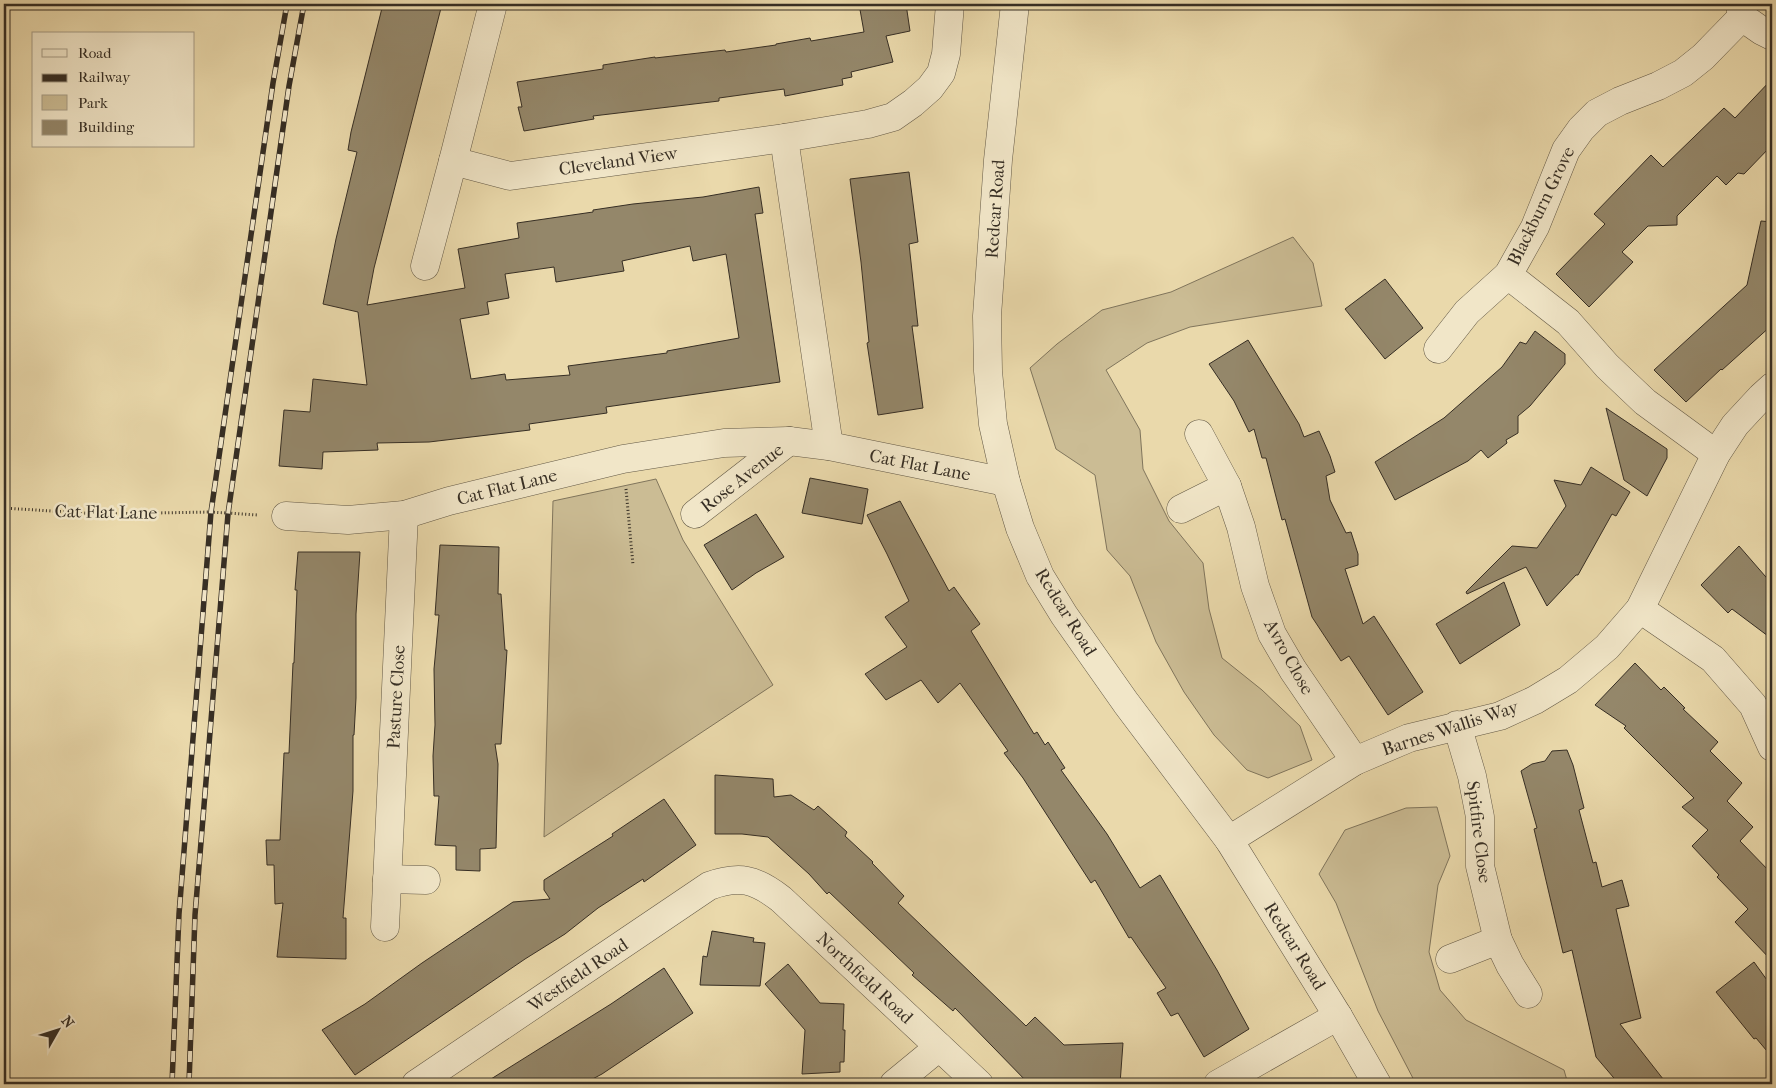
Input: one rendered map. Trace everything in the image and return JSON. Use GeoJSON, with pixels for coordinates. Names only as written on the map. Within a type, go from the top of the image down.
{"type":"FeatureCollection","features":[{"type":"Feature","properties":{"kind":"street"},"geometry":{"type":"LineString","coordinates":[[425,266],[493,4]]}},
{"type":"Feature","properties":{"kind":"street","name":"Cleveland View"},"geometry":{"type":"LineString","coordinates":[[453,161],[510,176],[784,138],[868,124],[893,117],[930,88],[940,73],[946,54],[950,4]]}},
{"type":"Feature","properties":{"kind":"street","name":"Redcar Road"},"geometry":{"type":"LineString","coordinates":[[1015,4],[998,160],[987,316],[988,371],[994,424],[1006,482],[1020,528],[1040,576],[1064,615],[1126,703],[1228,840],[1338,1016],[1377,1084]]}},
{"type":"Feature","properties":{"kind":"street","name":"Blackburn Grove"},"geometry":{"type":"LineString","coordinates":[[1438,349],[1468,312],[1508,275],[1535,227],[1566,150],[1581,129],[1598,113],[1683,73],[1703,57],[1741,10],[1762,31],[1772,36]]}},
{"type":"Feature","properties":{"kind":"street"},"geometry":{"type":"LineString","coordinates":[[784,138],[829,446]]}},
{"type":"Feature","properties":{"kind":"street","name":"Blackburn Grove"},"geometry":{"type":"LineString","coordinates":[[1508,275],[1568,322],[1607,366],[1645,402],[1716,454]]}},
{"type":"Feature","properties":{"kind":"street","name":"Barnes Wallis Way"},"geometry":{"type":"LineString","coordinates":[[1228,840],[1355,761],[1409,738],[1500,716],[1535,700],[1568,680],[1608,646],[1640,609],[1716,454],[1735,425],[1772,387]]}},
{"type":"Feature","properties":{"kind":"street","name":"Avro Close"},"geometry":{"type":"LineString","coordinates":[[1199,434],[1227,486],[1241,527],[1255,586],[1272,634],[1293,670],[1355,761]]}},
{"type":"Feature","properties":{"kind":"street","name":"Cat Flat Lane"},"geometry":{"type":"LineString","coordinates":[[286,516],[348,520],[404,514],[449,501],[623,459],[724,443],[789,441],[829,446],[1006,482]]}},
{"type":"Feature","properties":{"kind":"street","name":"Rose Avenue"},"geometry":{"type":"LineString","coordinates":[[695,514],[789,441]]}},
{"type":"Feature","properties":{"kind":"street"},"geometry":{"type":"LineString","coordinates":[[1181,509],[1227,486]]}},
{"type":"Feature","properties":{"kind":"street","name":"Pasture Close"},"geometry":{"type":"LineString","coordinates":[[386,927],[404,514]]}},
{"type":"Feature","properties":{"kind":"street"},"geometry":{"type":"LineString","coordinates":[[1640,609],[1713,659],[1753,705],[1772,746]]}},
{"type":"Feature","properties":{"kind":"street","name":"Spitfire Close"},"geometry":{"type":"LineString","coordinates":[[1457,725],[1472,776],[1478,808],[1480,866],[1498,940],[1510,965],[1528,994]]}},
{"type":"Feature","properties":{"kind":"street"},"geometry":{"type":"LineString","coordinates":[[387,879],[426,880]]}},
{"type":"Feature","properties":{"kind":"street","name":"Northfield Road"},"geometry":{"type":"LineString","coordinates":[[746,879],[764,886],[781,899],[979,1084]]}},
{"type":"Feature","properties":{"kind":"street","name":"Westfield Road"},"geometry":{"type":"LineString","coordinates":[[416,1084],[709,886],[726,880],[746,879]]}},
{"type":"Feature","properties":{"kind":"street"},"geometry":{"type":"LineString","coordinates":[[1450,959],[1498,940]]}},
{"type":"Feature","properties":{"kind":"street"},"geometry":{"type":"LineString","coordinates":[[1218,1084],[1338,1016]]}},
{"type":"Feature","properties":{"kind":"street"},"geometry":{"type":"LineString","coordinates":[[894,1084],[939,1047]]}},
{"type":"Feature","properties":{"kind":"path"},"geometry":{"type":"LineString","coordinates":[[623,459],[632,565]]}},
{"type":"Feature","properties":{"kind":"path","name":"Cat Flat Lane"},"geometry":{"type":"LineString","coordinates":[[4,508],[99,514],[211,512],[286,516]]}},
{"type":"Feature","properties":{"kind":"green space"},"geometry":{"type":"Polygon","coordinates":[[[1293,237],[1313,263],[1322,306],[1190,327],[1147,343],[1106,370],[1140,430],[1143,469],[1169,521],[1203,563],[1209,609],[1222,658],[1262,690],[1300,726],[1312,760],[1268,778],[1247,770],[1214,735],[1184,692],[1156,642],[1130,576],[1107,550],[1095,475],[1056,449],[1030,368],[1057,344],[1102,310],[1171,292],[1293,237]]]}},
{"type":"Feature","properties":{"kind":"green space"},"geometry":{"type":"Polygon","coordinates":[[[656,479],[683,540],[773,685],[544,837],[553,501],[656,479]]]}},
{"type":"Feature","properties":{"kind":"green space"},"geometry":{"type":"Polygon","coordinates":[[[1437,807],[1450,856],[1438,885],[1429,952],[1440,990],[1466,1020],[1564,1070],[1568,1084],[1416,1084],[1378,1011],[1336,903],[1319,874],[1345,830],[1406,808],[1437,807]]]}},
{"type":"Feature","properties":{"kind":"building"},"geometry":{"type":"Polygon","coordinates":[[[383,4],[426,4],[441,8],[374,268],[367,305],[465,288],[458,249],[519,238],[517,223],[633,204],[703,197],[759,187],[763,213],[755,214],[780,382],[606,407],[607,413],[529,424],[530,430],[429,442],[377,443],[378,450],[323,452],[322,469],[279,466],[284,410],[310,412],[313,379],[367,385],[358,312],[323,304],[336,239],[357,152],[348,150],[383,4]],[[690,246],[622,261],[624,271],[556,282],[554,267],[505,274],[509,298],[487,302],[489,314],[460,319],[471,379],[505,374],[506,380],[570,375],[568,366],[667,353],[667,351],[739,338],[726,254],[693,261],[690,246]]]}},
{"type":"Feature","properties":{"kind":"building"},"geometry":{"type":"Polygon","coordinates":[[[859,4],[906,4],[910,31],[886,36],[893,62],[851,72],[852,77],[842,79],[843,85],[785,96],[784,89],[719,98],[719,101],[593,116],[594,119],[524,131],[518,107],[522,107],[517,82],[603,69],[603,65],[655,57],[725,50],[726,52],[810,38],[811,41],[864,32],[859,4]]]}},
{"type":"Feature","properties":{"kind":"building"},"geometry":{"type":"Polygon","coordinates":[[[1772,79],[1772,145],[1744,174],[1738,173],[1726,185],[1717,176],[1677,216],[1677,225],[1648,226],[1622,252],[1633,262],[1589,307],[1556,274],[1605,224],[1594,214],[1651,155],[1663,167],[1724,108],[1735,118],[1772,79]]]}},
{"type":"Feature","properties":{"kind":"building"},"geometry":{"type":"Polygon","coordinates":[[[909,172],[918,242],[909,244],[918,326],[912,326],[923,408],[878,415],[867,343],[869,342],[861,262],[850,179],[909,172]]]}},
{"type":"Feature","properties":{"kind":"building"},"geometry":{"type":"Polygon","coordinates":[[[1761,221],[1772,222],[1772,325],[1686,402],[1654,370],[1747,285],[1761,221]]]}},
{"type":"Feature","properties":{"kind":"building"},"geometry":{"type":"Polygon","coordinates":[[[1385,279],[1423,328],[1385,359],[1345,309],[1385,279]]]}},
{"type":"Feature","properties":{"kind":"building"},"geometry":{"type":"Polygon","coordinates":[[[1535,331],[1565,354],[1565,364],[1530,406],[1518,416],[1518,433],[1506,440],[1507,443],[1488,458],[1481,450],[1468,461],[1395,500],[1375,462],[1444,418],[1502,367],[1520,342],[1526,344],[1535,331]]]}},
{"type":"Feature","properties":{"kind":"building"},"geometry":{"type":"Polygon","coordinates":[[[1248,340],[1299,424],[1304,437],[1319,431],[1330,456],[1335,472],[1326,476],[1330,500],[1346,533],[1351,532],[1358,554],[1358,565],[1345,569],[1363,624],[1374,616],[1423,692],[1388,715],[1349,656],[1341,661],[1312,617],[1285,519],[1282,520],[1266,458],[1262,458],[1254,429],[1249,432],[1234,401],[1209,364],[1248,340]]]}},
{"type":"Feature","properties":{"kind":"building"},"geometry":{"type":"Polygon","coordinates":[[[1606,408],[1667,449],[1667,458],[1647,496],[1624,480],[1606,408]]]}},
{"type":"Feature","properties":{"kind":"building"},"geometry":{"type":"Polygon","coordinates":[[[1591,467],[1630,492],[1616,516],[1612,514],[1578,575],[1547,606],[1526,567],[1467,594],[1466,592],[1512,546],[1537,548],[1566,506],[1554,480],[1581,485],[1591,467]]]}},
{"type":"Feature","properties":{"kind":"building"},"geometry":{"type":"Polygon","coordinates":[[[810,478],[868,489],[862,524],[802,513],[810,478]]]}},
{"type":"Feature","properties":{"kind":"building"},"geometry":{"type":"Polygon","coordinates":[[[900,501],[949,591],[954,587],[980,624],[971,631],[1034,734],[1037,732],[1045,745],[1048,742],[1065,768],[1061,770],[1107,834],[1140,888],[1160,875],[1217,970],[1249,1029],[1204,1057],[1178,1013],[1171,1016],[1157,993],[1166,988],[1131,937],[1129,938],[1095,880],[1091,883],[1023,778],[1004,753],[1008,751],[960,683],[938,703],[921,680],[886,700],[865,674],[907,647],[885,617],[909,601],[867,515],[900,501]]]}},
{"type":"Feature","properties":{"kind":"building"},"geometry":{"type":"Polygon","coordinates":[[[756,514],[784,557],[732,590],[704,545],[756,514]]]}},
{"type":"Feature","properties":{"kind":"building"},"geometry":{"type":"Polygon","coordinates":[[[440,545],[499,547],[498,594],[501,594],[505,650],[507,650],[501,744],[495,744],[498,764],[496,848],[480,849],[480,871],[456,870],[456,846],[435,845],[439,796],[434,796],[434,669],[439,615],[435,615],[440,545]]]}},
{"type":"Feature","properties":{"kind":"building"},"geometry":{"type":"Polygon","coordinates":[[[1739,546],[1772,584],[1772,639],[1732,609],[1728,613],[1701,585],[1739,546]]]}},
{"type":"Feature","properties":{"kind":"building"},"geometry":{"type":"Polygon","coordinates":[[[298,552],[360,552],[356,614],[353,791],[343,918],[346,918],[346,959],[277,957],[283,903],[275,904],[274,865],[267,865],[266,840],[280,840],[284,753],[289,753],[298,552]]]}},
{"type":"Feature","properties":{"kind":"building"},"geometry":{"type":"Polygon","coordinates":[[[1504,582],[1520,625],[1460,664],[1436,624],[1504,582]]]}},
{"type":"Feature","properties":{"kind":"building"},"geometry":{"type":"Polygon","coordinates":[[[1635,663],[1661,690],[1664,687],[1685,708],[1683,709],[1718,742],[1710,751],[1742,783],[1727,801],[1753,827],[1740,841],[1772,874],[1772,961],[1735,922],[1748,909],[1717,877],[1719,875],[1692,846],[1708,830],[1682,807],[1694,798],[1624,728],[1626,726],[1595,705],[1635,663]]]}},
{"type":"Feature","properties":{"kind":"building"},"geometry":{"type":"Polygon","coordinates":[[[1567,750],[1573,765],[1584,808],[1579,810],[1593,863],[1596,862],[1602,887],[1622,880],[1629,906],[1616,909],[1641,1018],[1620,1024],[1667,1084],[1619,1084],[1596,1057],[1572,950],[1563,953],[1534,829],[1537,828],[1521,771],[1532,764],[1545,761],[1552,751],[1567,750]]]}},
{"type":"Feature","properties":{"kind":"building"},"geometry":{"type":"Polygon","coordinates":[[[715,775],[773,779],[774,797],[791,795],[814,810],[818,806],[847,832],[845,836],[873,862],[904,896],[898,903],[1026,1026],[1035,1017],[1064,1045],[1123,1043],[1120,1084],[1029,1084],[955,1008],[953,1011],[912,975],[914,973],[768,837],[742,834],[715,834],[715,775]]]}},
{"type":"Feature","properties":{"kind":"building"},"geometry":{"type":"Polygon","coordinates":[[[664,799],[696,845],[644,882],[643,879],[598,908],[565,934],[525,959],[355,1075],[322,1030],[365,1004],[513,902],[550,899],[544,890],[544,880],[613,836],[612,834],[664,799]]]}},
{"type":"Feature","properties":{"kind":"building"},"geometry":{"type":"Polygon","coordinates":[[[712,931],[754,938],[753,942],[765,943],[760,986],[700,985],[703,956],[707,957],[712,931]]]}},
{"type":"Feature","properties":{"kind":"building"},"geometry":{"type":"Polygon","coordinates":[[[1754,962],[1772,987],[1772,1057],[1756,1038],[1754,1039],[1716,992],[1754,962]]]}},
{"type":"Feature","properties":{"kind":"building"},"geometry":{"type":"Polygon","coordinates":[[[788,964],[820,1003],[844,1004],[844,1062],[840,1062],[840,1072],[802,1074],[805,1030],[765,984],[788,964]]]}},
{"type":"Feature","properties":{"kind":"building"},"geometry":{"type":"Polygon","coordinates":[[[664,968],[693,1013],[602,1074],[583,1084],[483,1084],[611,1004],[664,968]]]}},
{"type":"Feature","properties":{"kind":"railway"},"geometry":{"type":"LineString","coordinates":[[172,1084],[179,914],[211,512],[273,83],[287,4]]}},
{"type":"Feature","properties":{"kind":"railway"},"geometry":{"type":"LineString","coordinates":[[189,1084],[195,915],[228,514],[289,86],[304,4]]}}]}
